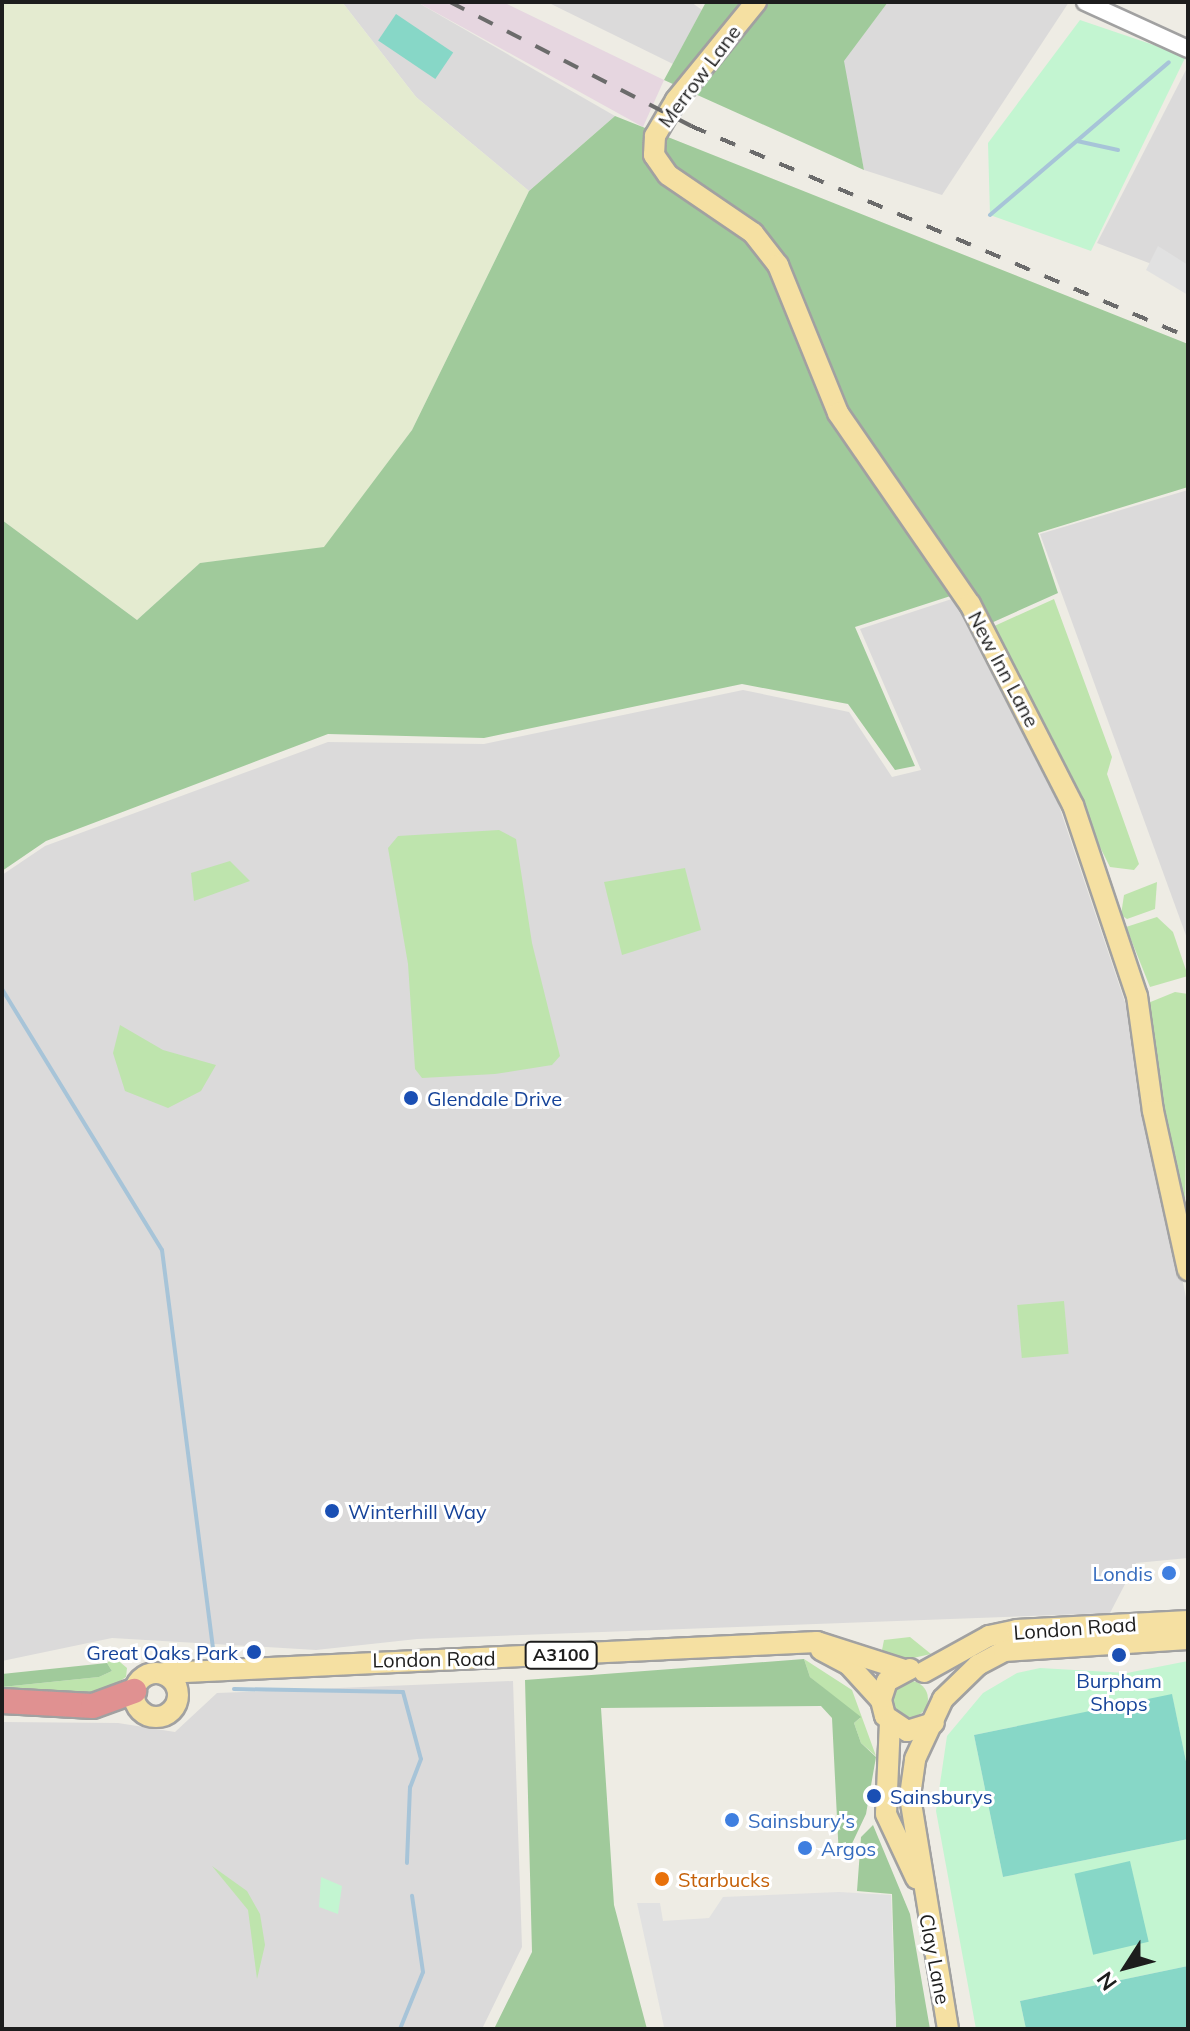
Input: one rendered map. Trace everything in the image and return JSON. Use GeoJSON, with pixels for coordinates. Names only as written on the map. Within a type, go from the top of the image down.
{"type":"FeatureCollection","features":[{"type":"Feature","properties":{"kind":"highway"},"geometry":{"type":"LineString","coordinates":[[2,1701],[93,1706],[134,1691]]}},
{"type":"Feature","properties":{"kind":"main road","name":"Merrow Lane"},"geometry":{"type":"LineString","coordinates":[[654,155],[655,136],[676,100],[756,2]]}},
{"type":"Feature","properties":{"kind":"main road","name":"New Inn Lane"},"geometry":{"type":"LineString","coordinates":[[654,155],[668,175],[753,233],[778,265],[838,413],[970,604],[1073,805],[1137,996],[1153,1111],[1188,1270]]}},
{"type":"Feature","properties":{"kind":"main road","name":"London Road"},"geometry":{"type":"LineString","coordinates":[[881,1700],[887,1681],[1017,1630],[1188,1621]]}},
{"type":"Feature","properties":{"kind":"main road","name":"London Road"},"geometry":{"type":"LineString","coordinates":[[934,1723],[943,1699],[965,1676],[995,1655],[1030,1646],[1188,1639]]}},
{"type":"Feature","properties":{"kind":"main road","name":"London Road"},"geometry":{"type":"LineString","coordinates":[[164,1673],[213,1668],[798,1644],[835,1644],[914,1671]]}},
{"type":"Feature","properties":{"kind":"main road","name":"London Road"},"geometry":{"type":"LineString","coordinates":[[798,1644],[849,1665],[881,1700],[890,1722]]}},
{"type":"Feature","properties":{"kind":"main road"},"geometry":{"type":"LineString","coordinates":[[178,1694],[164,1673],[146,1674],[134,1691],[140,1711],[157,1718],[171,1711],[178,1694],[213,1668]]}},
{"type":"Feature","properties":{"kind":"main road"},"geometry":{"type":"LineString","coordinates":[[914,1671],[938,1682],[943,1699]]}},
{"type":"Feature","properties":{"kind":"main road"},"geometry":{"type":"LineString","coordinates":[[890,1722],[907,1731],[934,1723]]}},
{"type":"Feature","properties":{"kind":"main road","name":"Clay Lane"},"geometry":{"type":"LineString","coordinates":[[890,1722],[886,1814],[921,1889]]}},
{"type":"Feature","properties":{"kind":"main road","name":"Clay Lane"},"geometry":{"type":"LineString","coordinates":[[934,1723],[915,1759],[910,1796],[921,1889],[948,2029]]}},
{"type":"Feature","properties":{"kind":"street"},"geometry":{"type":"LineString","coordinates":[[1085,2],[1188,49]]}},
{"type":"Feature","properties":{"kind":"shaded area"},"geometry":{"type":"Polygon","coordinates":[[[342,2],[417,2],[615,116],[529,191],[416,97],[342,2]]]}},
{"type":"Feature","properties":{"kind":"shaded area"},"geometry":{"type":"Polygon","coordinates":[[[417,2],[503,2],[664,80],[643,127],[417,2]]]}},
{"type":"Feature","properties":{"kind":"shaded area"},"geometry":{"type":"Polygon","coordinates":[[[547,2],[691,2],[702,10],[673,64],[547,2]]]}},
{"type":"Feature","properties":{"kind":"shaded area"},"geometry":{"type":"Polygon","coordinates":[[[888,2],[1069,2],[942,195],[864,170],[843,61],[888,2]]]}},
{"type":"Feature","properties":{"kind":"shaded area"},"geometry":{"type":"Polygon","coordinates":[[[396,14],[453,53],[435,79],[378,41],[396,14]]]}},
{"type":"Feature","properties":{"kind":"shaded area"},"geometry":{"type":"Polygon","coordinates":[[[1188,66],[1188,278],[1097,243],[1188,66]]]}},
{"type":"Feature","properties":{"kind":"shaded area"},"geometry":{"type":"Polygon","coordinates":[[[1158,246],[1188,265],[1188,295],[1146,270],[1158,246]]]}},
{"type":"Feature","properties":{"kind":"shaded area"},"geometry":{"type":"Polygon","coordinates":[[[1188,490],[1188,941],[1040,534],[1188,490]]]}},
{"type":"Feature","properties":{"kind":"shaded area"},"geometry":{"type":"Polygon","coordinates":[[[964,595],[1053,788],[1133,1026],[1188,1308],[1188,1558],[1136,1563],[1110,1613],[417,1639],[316,1650],[112,1638],[2,1661],[2,875],[45,846],[328,742],[484,744],[743,690],[849,712],[892,777],[921,770],[860,629],[964,595]]]}},
{"type":"Feature","properties":{"kind":"shaded area"},"geometry":{"type":"Polygon","coordinates":[[[513,1681],[522,1947],[482,2029],[2,2029],[2,1722],[118,1723],[175,1732],[217,1693],[513,1681]]]}},
{"type":"Feature","properties":{"kind":"shaded area"},"geometry":{"type":"Polygon","coordinates":[[[1172,1694],[1188,1771],[1188,1839],[1003,1877],[974,1735],[1172,1694]]]}},
{"type":"Feature","properties":{"kind":"shaded area"},"geometry":{"type":"Polygon","coordinates":[[[1130,1861],[1149,1942],[1093,1955],[1074,1874],[1130,1861]]]}},
{"type":"Feature","properties":{"kind":"shaded area"},"geometry":{"type":"Polygon","coordinates":[[[839,1892],[891,1895],[896,2029],[664,2027],[637,1903],[660,1903],[663,1921],[709,1918],[723,1897],[839,1892]]]}},
{"type":"Feature","properties":{"kind":"shaded area"},"geometry":{"type":"Polygon","coordinates":[[[1188,1966],[1188,2029],[1026,2029],[1020,2001],[1188,1966]]]}},
{"type":"Feature","properties":{"kind":"green space"},"geometry":{"type":"Polygon","coordinates":[[[2,2],[342,2],[416,97],[529,191],[412,430],[324,548],[200,563],[137,620],[2,520],[2,2]]]}},
{"type":"Feature","properties":{"kind":"green space"},"geometry":{"type":"Polygon","coordinates":[[[706,2],[888,2],[844,61],[864,170],[664,80],[706,2]]]}},
{"type":"Feature","properties":{"kind":"green space"},"geometry":{"type":"Polygon","coordinates":[[[1080,20],[1186,56],[1091,251],[990,215],[988,143],[1080,20]]]}},
{"type":"Feature","properties":{"kind":"green space"},"geometry":{"type":"Polygon","coordinates":[[[615,116],[1188,344],[1188,487],[1038,533],[1058,593],[989,624],[969,590],[855,627],[915,766],[895,770],[848,704],[742,684],[484,738],[328,734],[46,841],[2,871],[2,520],[137,620],[200,563],[324,547],[412,430],[529,191],[615,116]]]}},
{"type":"Feature","properties":{"kind":"green space"},"geometry":{"type":"Polygon","coordinates":[[[1054,599],[1112,757],[1107,774],[1139,864],[1134,870],[1110,867],[990,628],[1054,599]]]}},
{"type":"Feature","properties":{"kind":"green space"},"geometry":{"type":"Polygon","coordinates":[[[499,830],[516,839],[532,943],[560,1056],[552,1065],[495,1074],[422,1078],[415,1069],[408,964],[388,848],[398,836],[499,830]]]}},
{"type":"Feature","properties":{"kind":"green space"},"geometry":{"type":"Polygon","coordinates":[[[230,861],[250,881],[194,901],[191,873],[230,861]]]}},
{"type":"Feature","properties":{"kind":"green space"},"geometry":{"type":"Polygon","coordinates":[[[685,868],[701,930],[622,955],[604,882],[685,868]]]}},
{"type":"Feature","properties":{"kind":"green space"},"geometry":{"type":"Polygon","coordinates":[[[1157,882],[1155,909],[1127,919],[1121,915],[1124,895],[1157,882]]]}},
{"type":"Feature","properties":{"kind":"green space"},"geometry":{"type":"Polygon","coordinates":[[[1157,917],[1173,932],[1188,976],[1150,987],[1126,927],[1157,917]]]}},
{"type":"Feature","properties":{"kind":"green space"},"geometry":{"type":"Polygon","coordinates":[[[1175,992],[1188,994],[1185,1205],[1177,1198],[1167,1160],[1148,1003],[1175,992]]]}},
{"type":"Feature","properties":{"kind":"green space"},"geometry":{"type":"Polygon","coordinates":[[[120,1025],[163,1050],[216,1065],[201,1091],[168,1108],[125,1091],[113,1053],[120,1025]]]}},
{"type":"Feature","properties":{"kind":"green space"},"geometry":{"type":"Polygon","coordinates":[[[1064,1301],[1069,1354],[1022,1358],[1017,1305],[1064,1301]]]}},
{"type":"Feature","properties":{"kind":"green space"},"geometry":{"type":"Polygon","coordinates":[[[910,1637],[931,1654],[904,1660],[881,1655],[884,1640],[910,1637]]]}},
{"type":"Feature","properties":{"kind":"green space"},"geometry":{"type":"Polygon","coordinates":[[[114,1657],[127,1668],[126,1677],[97,1696],[2,1694],[2,1687],[99,1677],[112,1671],[107,1663],[114,1657]]]}},
{"type":"Feature","properties":{"kind":"green space"},"geometry":{"type":"Polygon","coordinates":[[[804,1659],[852,1690],[876,1756],[861,1743],[854,1723],[860,1718],[810,1677],[804,1659]]]}},
{"type":"Feature","properties":{"kind":"green space"},"geometry":{"type":"Polygon","coordinates":[[[804,1659],[810,1677],[861,1717],[854,1723],[861,1743],[876,1757],[866,1814],[848,1852],[839,1858],[832,1718],[821,1706],[601,1708],[614,1905],[647,2029],[494,2029],[532,1952],[525,1680],[804,1659]]]}},
{"type":"Feature","properties":{"kind":"green space"},"geometry":{"type":"Polygon","coordinates":[[[1188,1661],[1188,1771],[1172,1695],[974,1735],[1003,1877],[1188,1839],[1188,1966],[1020,2001],[1026,2029],[976,2029],[936,1811],[947,1736],[983,1693],[1017,1673],[1040,1668],[1127,1673],[1188,1661]]]}},
{"type":"Feature","properties":{"kind":"green space"},"geometry":{"type":"Polygon","coordinates":[[[107,1663],[112,1671],[99,1677],[2,1687],[2,1674],[107,1663]]]}},
{"type":"Feature","properties":{"kind":"green space"},"geometry":{"type":"Polygon","coordinates":[[[910,1681],[923,1686],[928,1699],[923,1712],[910,1717],[897,1712],[892,1699],[897,1686],[910,1681]]]}},
{"type":"Feature","properties":{"kind":"green space"},"geometry":{"type":"Polygon","coordinates":[[[873,1825],[910,1914],[930,2029],[896,2029],[892,1894],[857,1891],[861,1837],[873,1825]]]}},
{"type":"Feature","properties":{"kind":"green space"},"geometry":{"type":"Polygon","coordinates":[[[212,1866],[247,1891],[260,1914],[265,1945],[257,1979],[248,1910],[212,1866]]]}},
{"type":"Feature","properties":{"kind":"green space"},"geometry":{"type":"Polygon","coordinates":[[[321,1877],[342,1886],[338,1914],[319,1907],[321,1877]]]}},
{"type":"Feature","properties":{"kind":"waterway"},"geometry":{"type":"LineString","coordinates":[[990,215],[1169,62]]}},
{"type":"Feature","properties":{"kind":"waterway"},"geometry":{"type":"LineString","coordinates":[[1077,141],[1118,150]]}},
{"type":"Feature","properties":{"kind":"waterway"},"geometry":{"type":"LineString","coordinates":[[2,989],[162,1250],[214,1654]]}},
{"type":"Feature","properties":{"kind":"waterway"},"geometry":{"type":"LineString","coordinates":[[234,1689],[403,1692],[421,1759],[410,1787],[407,1863]]}},
{"type":"Feature","properties":{"kind":"waterway"},"geometry":{"type":"LineString","coordinates":[[400,2029],[423,1972],[412,1896]]}},
{"type":"Feature","properties":{"kind":"railway"},"geometry":{"type":"LineString","coordinates":[[450,2],[691,126],[1188,337]]}},
{"type":"Feature","properties":{"kind":"place","name":"Glendale Drive"},"geometry":{"type":"Point","coordinates":[411,1098]}},
{"type":"Feature","properties":{"kind":"place","name":"Winterhill Way"},"geometry":{"type":"Point","coordinates":[332,1511]}},
{"type":"Feature","properties":{"kind":"place","name":"Londis"},"geometry":{"type":"Point","coordinates":[1169,1573]}},
{"type":"Feature","properties":{"kind":"place","name":"Great Oaks Park"},"geometry":{"type":"Point","coordinates":[254,1652]}},
{"type":"Feature","properties":{"kind":"place","name":"Burpham Shops"},"geometry":{"type":"Point","coordinates":[1119,1655]}},
{"type":"Feature","properties":{"kind":"place","name":"Sainsburys"},"geometry":{"type":"Point","coordinates":[874,1796]}},
{"type":"Feature","properties":{"kind":"place","name":"Sainsbury's"},"geometry":{"type":"Point","coordinates":[732,1820]}},
{"type":"Feature","properties":{"kind":"place","name":"Argos"},"geometry":{"type":"Point","coordinates":[805,1848]}},
{"type":"Feature","properties":{"kind":"place","name":"Starbucks"},"geometry":{"type":"Point","coordinates":[662,1879]}}]}
